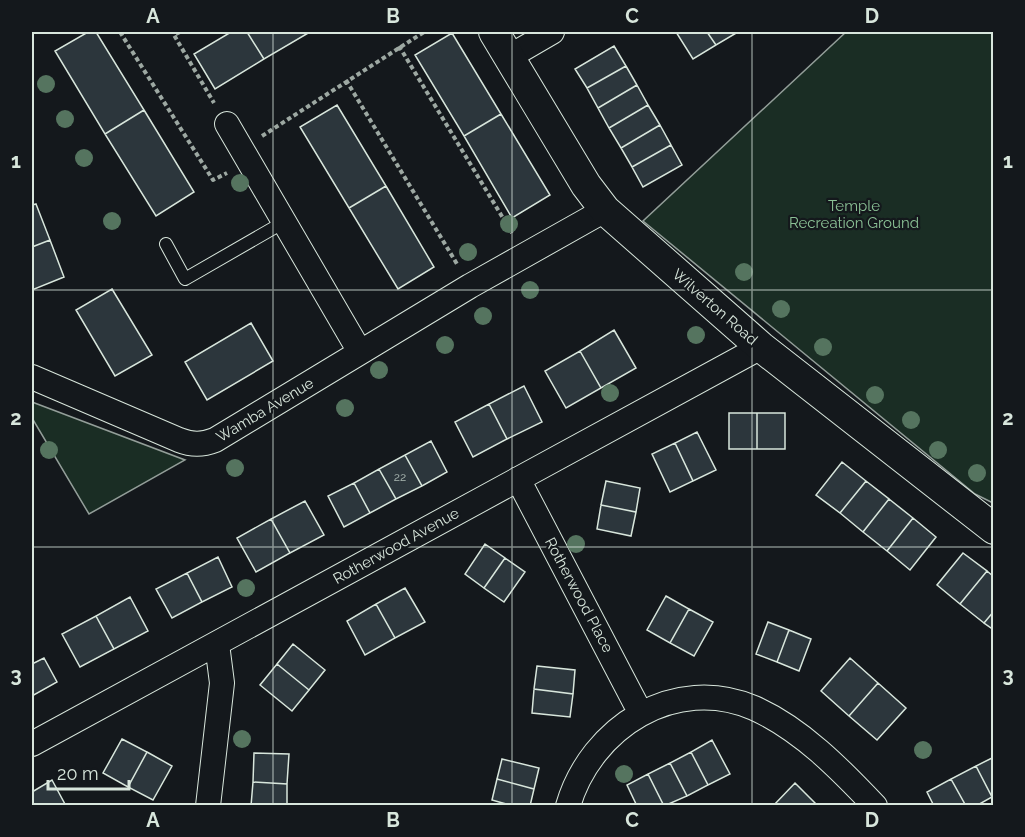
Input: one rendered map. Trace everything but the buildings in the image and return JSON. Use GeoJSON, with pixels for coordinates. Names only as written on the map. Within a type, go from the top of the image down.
{"type":"FeatureCollection","features":[{"type":"Feature","properties":{"kind":"street"},"geometry":{"type":"LineString","coordinates":[[502,44],[552,32]]}},
{"type":"Feature","properties":{"kind":"street","name":"Wilverton Road"},"geometry":{"type":"LineString","coordinates":[[502,44],[586,185],[605,210],[761,347],[993,529]]}},
{"type":"Feature","properties":{"kind":"street"},"geometry":{"type":"LineString","coordinates":[[227,124],[360,352]]}},
{"type":"Feature","properties":{"kind":"street","name":"Wamba Avenue"},"geometry":{"type":"LineString","coordinates":[[32,377],[178,440],[204,444],[215,440],[470,286],[605,210]]}},
{"type":"Feature","properties":{"kind":"street","name":"Rotherwood Avenue"},"geometry":{"type":"LineString","coordinates":[[32,744],[761,347]]}},
{"type":"Feature","properties":{"kind":"street","name":"Rotherwood Place"},"geometry":{"type":"LineString","coordinates":[[518,479],[640,712]]}},
{"type":"Feature","properties":{"kind":"street"},"geometry":{"type":"LineString","coordinates":[[208,806],[222,683],[217,644]]}},
{"type":"Feature","properties":{"kind":"street"},"geometry":{"type":"LineString","coordinates":[[568,806],[582,772],[596,751],[640,712],[663,704],[694,699],[726,700],[754,708],[791,730],[840,770],[875,806]]}},
{"type":"Feature","properties":{"kind":"lane"},"geometry":{"type":"LineString","coordinates":[[166,244],[185,279],[284,222]]}},
{"type":"Feature","properties":{"kind":"path"},"geometry":{"type":"LineString","coordinates":[[120,32],[213,180],[346,80],[424,32]]}},
{"type":"Feature","properties":{"kind":"path"},"geometry":{"type":"LineString","coordinates":[[180,32],[174,35],[227,124]]}},
{"type":"Feature","properties":{"kind":"path"},"geometry":{"type":"LineString","coordinates":[[399,46],[525,254]]}},
{"type":"Feature","properties":{"kind":"path"},"geometry":{"type":"LineString","coordinates":[[346,80],[470,286]]}},
{"type":"Feature","properties":{"kind":"green space","name":"Temple Recreation Ground"},"geometry":{"type":"Polygon","coordinates":[[[846,32],[993,32],[993,503],[975,494],[643,221],[846,32]]]}},
{"type":"Feature","properties":{"kind":"green space"},"geometry":{"type":"Polygon","coordinates":[[[32,402],[185,460],[89,514],[32,418],[32,402]]]}}]}
